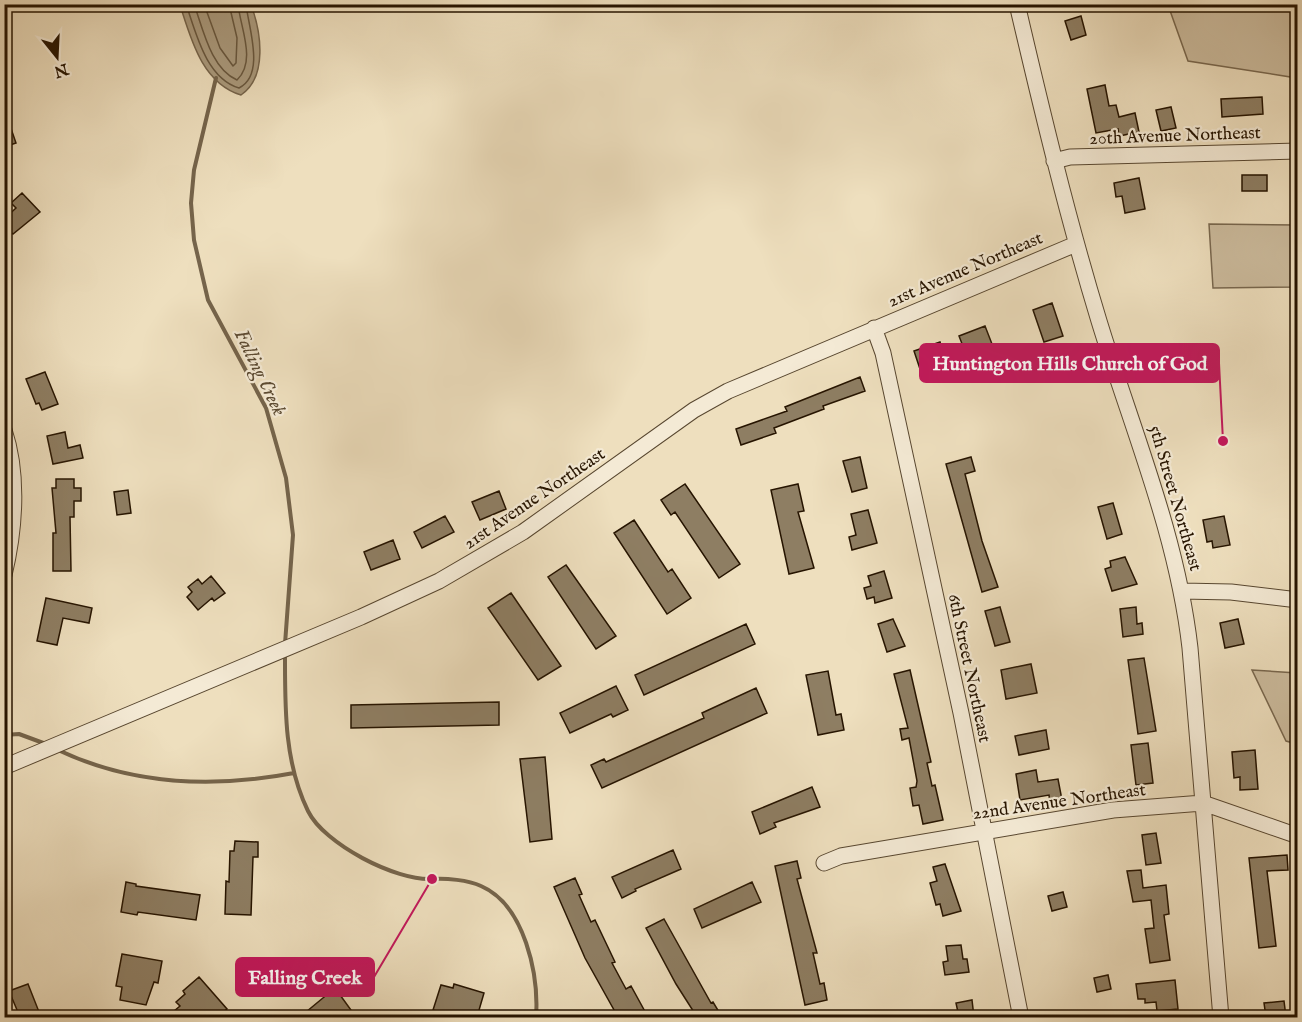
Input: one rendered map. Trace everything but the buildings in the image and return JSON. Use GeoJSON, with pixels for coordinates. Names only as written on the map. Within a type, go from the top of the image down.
{"type":"FeatureCollection","features":[{"type":"Feature","properties":{"kind":"street","name":"5th Street Northeast"},"geometry":{"type":"LineString","coordinates":[[1017,4],[1076,244],[1157,496],[1182,591],[1190,648],[1221,1017]]}},
{"type":"Feature","properties":{"kind":"street","name":"20th Avenue Northeast"},"geometry":{"type":"LineString","coordinates":[[1054,161],[1070,158],[1298,151]]}},
{"type":"Feature","properties":{"kind":"street","name":"21st Avenue Northeast"},"geometry":{"type":"LineString","coordinates":[[4,767],[361,617],[439,581],[523,532],[694,410],[728,391],[1076,244]]}},
{"type":"Feature","properties":{"kind":"street","name":"6th Street Northeast"},"geometry":{"type":"LineString","coordinates":[[874,328],[884,352],[1021,1017]]}},
{"type":"Feature","properties":{"kind":"street"},"geometry":{"type":"LineString","coordinates":[[4,430],[12,468],[13,496],[11,534],[4,575]]}},
{"type":"Feature","properties":{"kind":"street"},"geometry":{"type":"LineString","coordinates":[[1182,591],[1231,592],[1298,600]]}},
{"type":"Feature","properties":{"kind":"street","name":"22nd Avenue Northeast"},"geometry":{"type":"LineString","coordinates":[[824,863],[841,856],[1113,810],[1203,803],[1298,836]]}},
{"type":"Feature","properties":{"kind":"shaded area"},"geometry":{"type":"Polygon","coordinates":[[[1168,5],[1297,5],[1297,78],[1188,61],[1168,5]]]}},
{"type":"Feature","properties":{"kind":"shaded area"},"geometry":{"type":"Polygon","coordinates":[[[1209,224],[1297,225],[1297,287],[1213,288],[1209,224]]]}},
{"type":"Feature","properties":{"kind":"shaded area"},"geometry":{"type":"Polygon","coordinates":[[[1252,670],[1297,673],[1297,744],[1286,741],[1252,670]]]}},
{"type":"Feature","properties":{"kind":"water"},"geometry":{"type":"Polygon","coordinates":[[[180,5],[251,5],[259,40],[259,65],[250,87],[241,95],[217,81],[207,70],[194,45],[180,5]]]}},
{"type":"Feature","properties":{"kind":"waterway","name":"Falling Creek"},"geometry":{"type":"LineString","coordinates":[[177,4],[181,9],[186,7]]}},
{"type":"Feature","properties":{"kind":"waterway","name":"Falling Creek"},"geometry":{"type":"LineString","coordinates":[[216,78],[194,170],[191,203],[194,240],[208,300],[266,408],[286,478],[293,535],[285,644]]}},
{"type":"Feature","properties":{"kind":"waterway","name":"Falling Creek"},"geometry":{"type":"LineString","coordinates":[[285,654],[286,714],[290,754],[300,792],[316,823],[345,848],[381,867],[417,878],[470,882],[496,895],[509,909],[526,943],[535,982],[536,1018]]}},
{"type":"Feature","properties":{"kind":"waterway"},"geometry":{"type":"LineString","coordinates":[[4,735],[19,734],[46,744]]}},
{"type":"Feature","properties":{"kind":"waterway"},"geometry":{"type":"LineString","coordinates":[[58,750],[86,762],[115,770],[144,777],[174,780],[234,781],[294,773]]}},
{"type":"Feature","properties":{"kind":"place","name":"Huntington Hills Church of God"},"geometry":{"type":"Point","coordinates":[1223,441]}},
{"type":"Feature","properties":{"kind":"place","name":"Falling Creek"},"geometry":{"type":"Point","coordinates":[432,879]}}]}
